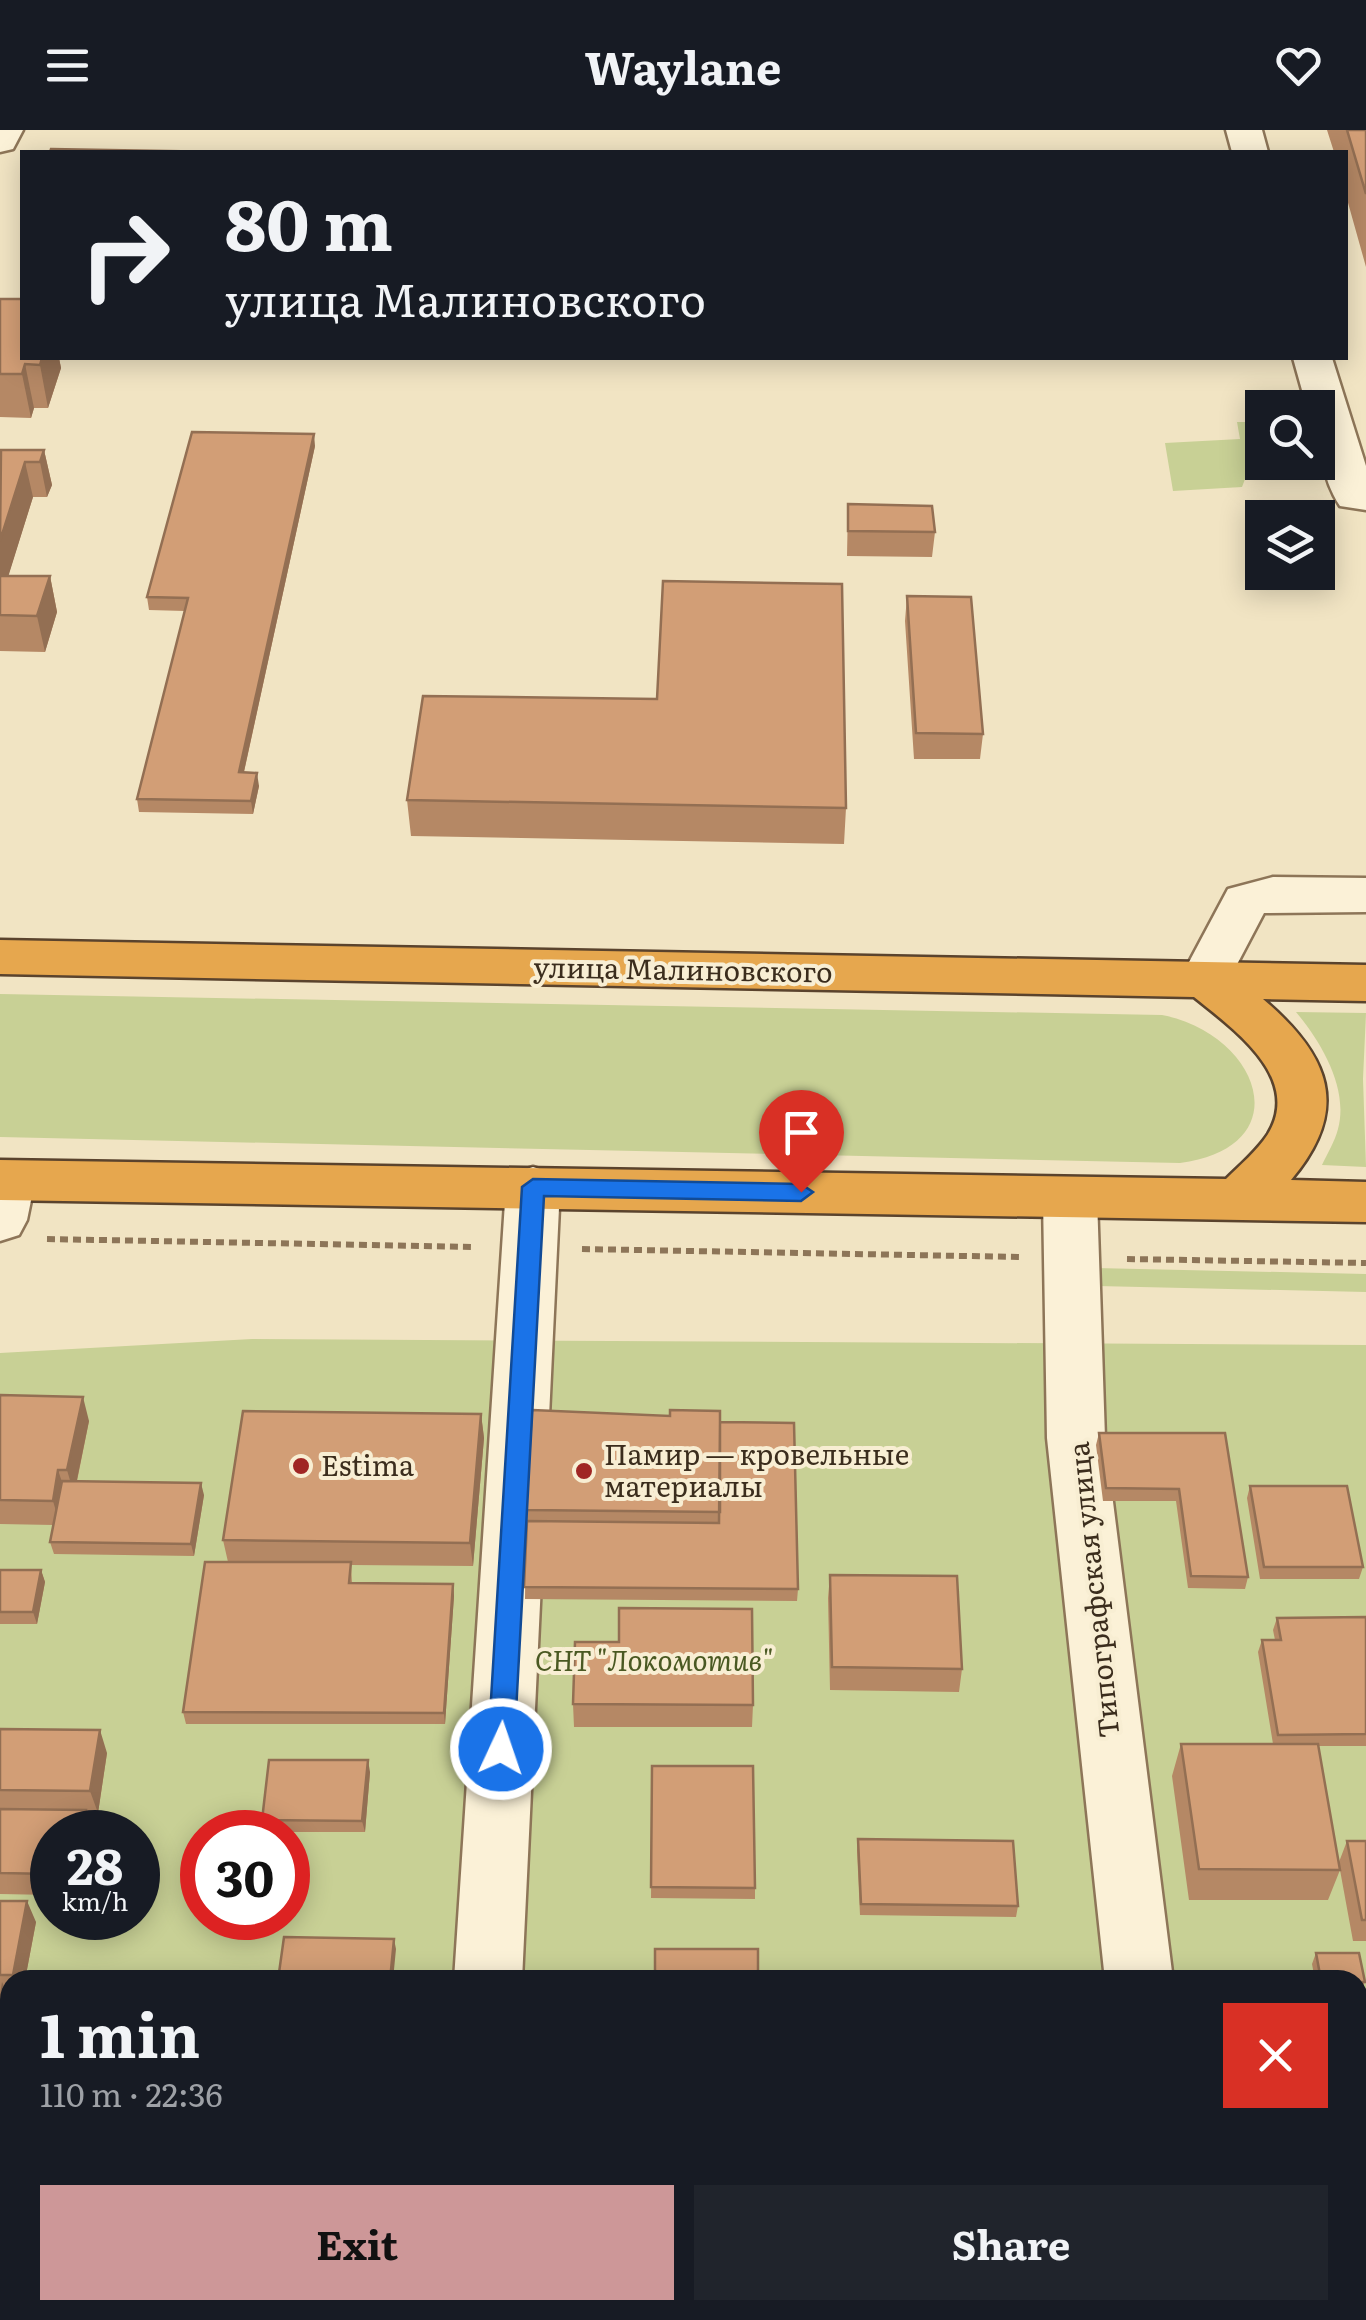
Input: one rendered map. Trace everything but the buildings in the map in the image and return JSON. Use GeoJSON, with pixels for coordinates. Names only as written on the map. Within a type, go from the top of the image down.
{"type":"FeatureCollection","features":[{"type":"Feature","properties":{"kind":"highway","name":"улица Малиновского"},"geometry":{"type":"LineString","coordinates":[[0,957],[1366,983]]}},
{"type":"Feature","properties":{"kind":"highway"},"geometry":{"type":"LineString","coordinates":[[1205,979],[1269,1032],[1291,1062],[1302,1092],[1299,1125],[1284,1152],[1239,1200]]}},
{"type":"Feature","properties":{"kind":"highway"},"geometry":{"type":"LineString","coordinates":[[3,1194],[533,1187],[1366,1202]]}},
{"type":"Feature","properties":{"kind":"street"},"geometry":{"type":"LineString","coordinates":[[0,141],[6,130]]}},
{"type":"Feature","properties":{"kind":"street"},"geometry":{"type":"LineString","coordinates":[[1313,360],[1354,497],[1366,498]]}},
{"type":"Feature","properties":{"kind":"street"},"geometry":{"type":"LineString","coordinates":[[1205,979],[1245,901],[1273,894],[1366,895]]}},
{"type":"Feature","properties":{"kind":"street"},"geometry":{"type":"LineString","coordinates":[[489,1970],[533,1187]]}},
{"type":"Feature","properties":{"kind":"street","name":"Типографская улица"},"geometry":{"type":"LineString","coordinates":[[1070,1198],[1076,1438],[1138,1970]]}},
{"type":"Feature","properties":{"kind":"path"},"geometry":{"type":"LineString","coordinates":[[1070,1258],[1366,1263]]}},
{"type":"Feature","properties":{"kind":"green space"},"geometry":{"type":"Polygon","coordinates":[[[1237,422],[1245,422],[1242,487],[1173,491],[1165,443],[1240,439],[1237,422]]]}},
{"type":"Feature","properties":{"kind":"green space"},"geometry":{"type":"Polygon","coordinates":[[[0,994],[1162,1015],[1196,1026],[1223,1044],[1243,1066],[1253,1090],[1253,1114],[1242,1136],[1218,1153],[1180,1163],[0,1137],[0,994]]]}},
{"type":"Feature","properties":{"kind":"green space"},"geometry":{"type":"Polygon","coordinates":[[[1296,1012],[1366,1013],[1366,1167],[1322,1165],[1338,1129],[1340,1098],[1323,1051],[1296,1012]]]}},
{"type":"Feature","properties":{"kind":"green space"},"geometry":{"type":"Polygon","coordinates":[[[1095,1268],[1366,1274],[1366,1292],[1097,1286],[1095,1268]]]}},
{"type":"Feature","properties":{"kind":"green space","name":"СНТ \"Локомотив\""},"geometry":{"type":"Polygon","coordinates":[[[252,1339],[1366,1345],[1366,1970],[0,1970],[0,1353],[252,1339]]]}},
{"type":"Feature","properties":{"kind":"place","name":"Estima"},"geometry":{"type":"Point","coordinates":[301,1466]}},
{"type":"Feature","properties":{"kind":"place","name":"Памир — кровельные материалы"},"geometry":{"type":"Point","coordinates":[584,1471]}},
{"type":"Feature","properties":{"kind":"route"},"geometry":{"type":"LineString","coordinates":[[501,1749],[533,1187],[801,1192]]}}]}
